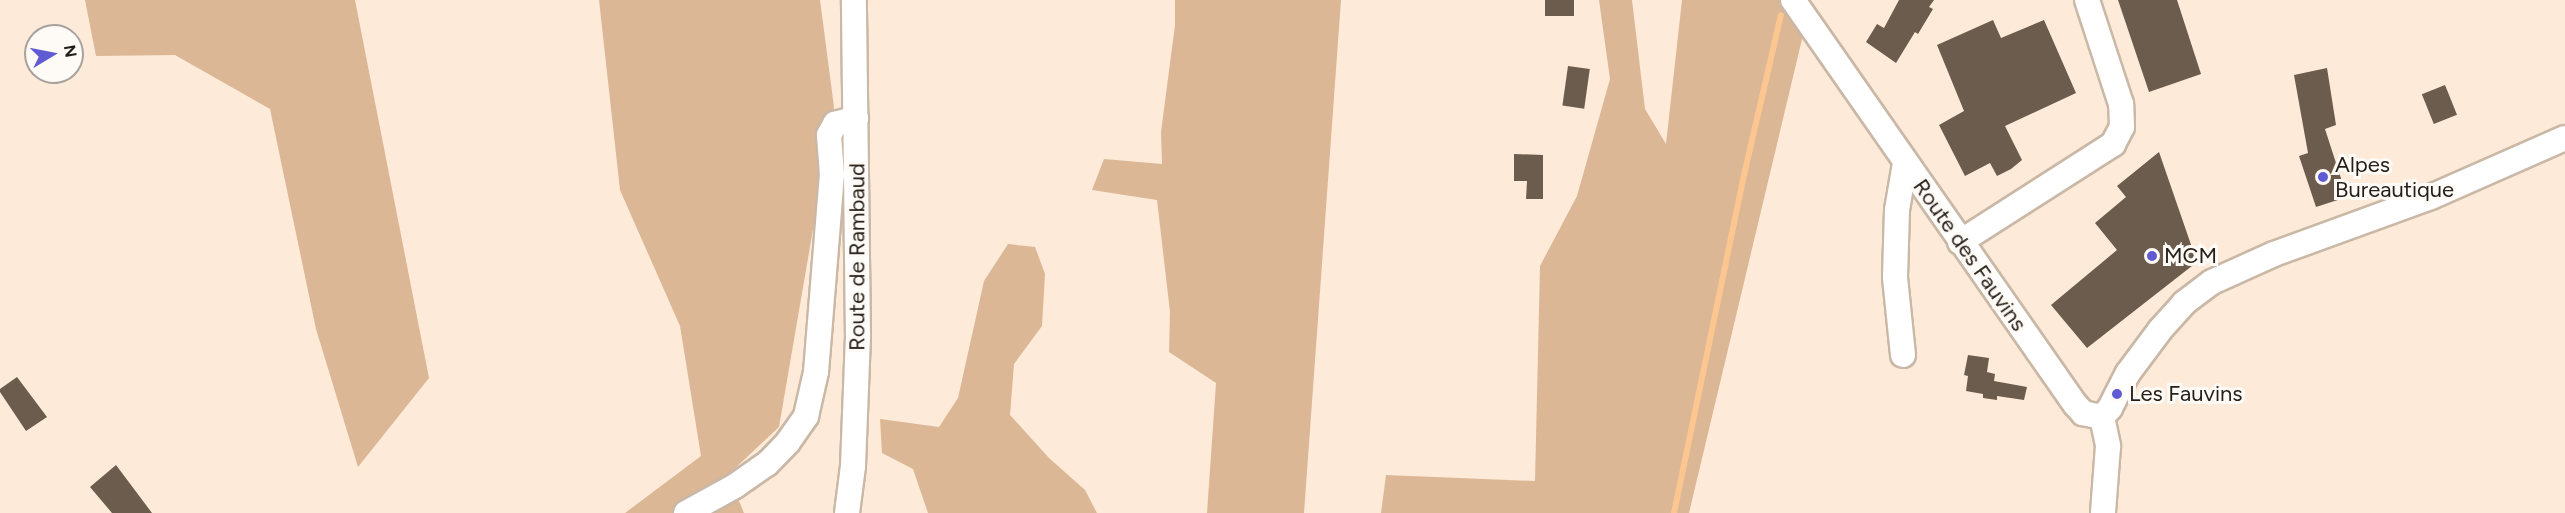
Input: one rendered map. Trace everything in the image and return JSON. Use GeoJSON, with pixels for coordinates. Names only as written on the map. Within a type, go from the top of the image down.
{"type":"FeatureCollection","features":[{"type":"Feature","properties":{"kind":"street","name":"Route de Rambaud"},"geometry":{"type":"LineString","coordinates":[[847,513],[857,403],[854,0]]}},
{"type":"Feature","properties":{"kind":"street"},"geometry":{"type":"LineString","coordinates":[[1960,242],[2113,144],[2122,127],[2121,104],[2087,0]]}},
{"type":"Feature","properties":{"kind":"street","name":"Route des Fauvins"},"geometry":{"type":"LineString","coordinates":[[1802,4],[1905,164],[2083,413],[2102,417]]}},
{"type":"Feature","properties":{"kind":"street"},"geometry":{"type":"LineString","coordinates":[[686,513],[735,486],[767,464],[788,442],[806,416],[816,372],[832,175],[829,135],[835,124],[856,118]]}},
{"type":"Feature","properties":{"kind":"street"},"geometry":{"type":"LineString","coordinates":[[2103,513],[2108,446],[2102,417],[2110,408],[2128,373],[2160,330],[2184,303],[2212,282],[2274,254],[2430,197],[2565,138]]}},
{"type":"Feature","properties":{"kind":"street"},"geometry":{"type":"LineString","coordinates":[[1903,356],[1895,277],[1897,210],[1905,164]]}},
{"type":"Feature","properties":{"kind":"shaded area"},"geometry":{"type":"Polygon","coordinates":[[[85,0],[355,0],[429,378],[358,467],[316,329],[270,109],[175,55],[96,56],[85,0]]]}},
{"type":"Feature","properties":{"kind":"shaded area"},"geometry":{"type":"Polygon","coordinates":[[[599,0],[820,0],[834,107],[779,427],[728,475],[744,513],[625,513],[701,456],[680,326],[620,190],[599,0]]]}},
{"type":"Feature","properties":{"kind":"shaded area"},"geometry":{"type":"Polygon","coordinates":[[[1175,0],[1341,0],[1304,513],[1207,513],[1216,383],[1169,352],[1170,312],[1157,200],[1092,190],[1104,159],[1162,164],[1161,132],[1175,25],[1175,0]]]}},
{"type":"Feature","properties":{"kind":"shaded area"},"geometry":{"type":"Polygon","coordinates":[[[1599,0],[1632,0],[1645,109],[1666,144],[1682,0],[1779,0],[1803,35],[1689,513],[1381,513],[1386,475],[1535,481],[1540,266],[1577,196],[1610,79],[1599,0]]]}},
{"type":"Feature","properties":{"kind":"shaded area"},"geometry":{"type":"Polygon","coordinates":[[[1008,244],[1035,247],[1045,274],[1042,326],[1014,364],[1010,415],[1049,458],[1085,490],[1097,513],[928,513],[913,469],[882,453],[880,419],[939,427],[958,398],[984,281],[1008,244]]]}},
{"type":"Feature","properties":{"kind":"building"},"geometry":{"type":"Polygon","coordinates":[[[1545,0],[1574,0],[1574,16],[1545,16],[1545,0]]]}},
{"type":"Feature","properties":{"kind":"building"},"geometry":{"type":"Polygon","coordinates":[[[1899,0],[1934,0],[1929,7],[1933,9],[1918,34],[1915,32],[1896,63],[1866,42],[1877,24],[1884,28],[1899,0]]]}},
{"type":"Feature","properties":{"kind":"building"},"geometry":{"type":"Polygon","coordinates":[[[2118,0],[2177,0],[2201,74],[2149,92],[2118,0]]]}},
{"type":"Feature","properties":{"kind":"building"},"geometry":{"type":"Polygon","coordinates":[[[1993,20],[2001,38],[2044,20],[2076,93],[2005,126],[2022,160],[2011,169],[1997,176],[1990,163],[1965,176],[1939,125],[1964,111],[1937,45],[1993,20]]]}},
{"type":"Feature","properties":{"kind":"building"},"geometry":{"type":"Polygon","coordinates":[[[1568,66],[1590,69],[1584,109],[1562,106],[1568,66]]]}},
{"type":"Feature","properties":{"kind":"building"},"geometry":{"type":"Polygon","coordinates":[[[2327,68],[2336,125],[2325,129],[2347,197],[2316,207],[2299,156],[2308,153],[2294,75],[2327,68]]]}},
{"type":"Feature","properties":{"kind":"building"},"geometry":{"type":"Polygon","coordinates":[[[2445,85],[2457,115],[2434,124],[2422,94],[2445,85]]]}},
{"type":"Feature","properties":{"kind":"building","name":"MCM"},"geometry":{"type":"Polygon","coordinates":[[[2159,152],[2197,262],[2087,348],[2051,305],[2117,250],[2095,223],[2126,197],[2117,186],[2159,152]]]}},
{"type":"Feature","properties":{"kind":"building"},"geometry":{"type":"Polygon","coordinates":[[[1514,154],[1543,155],[1543,199],[1526,199],[1527,181],[1514,181],[1514,154]]]}},
{"type":"Feature","properties":{"kind":"building"},"geometry":{"type":"Polygon","coordinates":[[[1968,355],[1989,358],[1987,372],[1995,374],[1994,381],[2027,387],[2024,400],[1997,396],[1997,400],[1983,398],[1983,394],[1966,391],[1968,376],[1964,375],[1968,355]]]}},
{"type":"Feature","properties":{"kind":"building"},"geometry":{"type":"Polygon","coordinates":[[[17,377],[47,417],[26,431],[0,392],[0,389],[17,377]]]}},
{"type":"Feature","properties":{"kind":"building"},"geometry":{"type":"Polygon","coordinates":[[[116,465],[152,513],[112,513],[90,487],[116,465]]]}},
{"type":"Feature","properties":{"kind":"waterway"},"geometry":{"type":"LineString","coordinates":[[1674,513],[1744,175],[1781,15]]}},
{"type":"Feature","properties":{"kind":"place","name":"Alpes Bureautique"},"geometry":{"type":"Point","coordinates":[2323,177]}},
{"type":"Feature","properties":{"kind":"place","name":"MCM"},"geometry":{"type":"Point","coordinates":[2152,256]}},
{"type":"Feature","properties":{"kind":"place","name":"Les Fauvins"},"geometry":{"type":"Point","coordinates":[2117,394]}}]}
